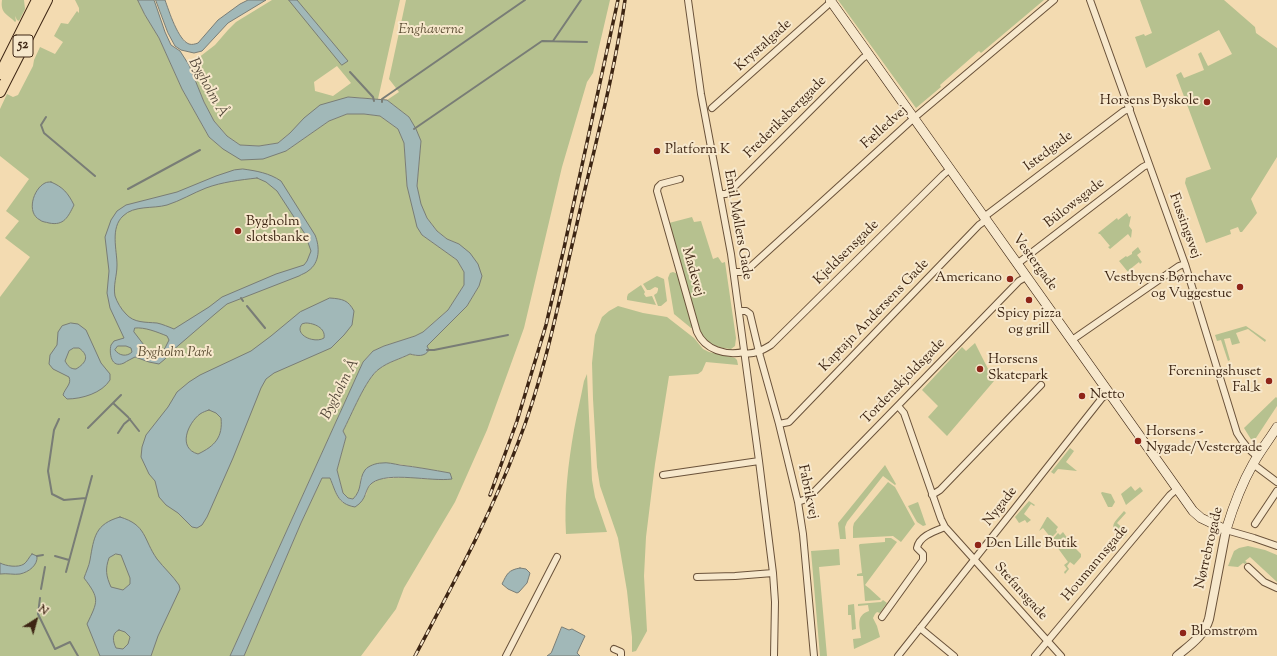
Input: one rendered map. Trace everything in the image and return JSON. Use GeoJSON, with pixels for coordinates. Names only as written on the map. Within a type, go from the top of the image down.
{"type":"FeatureCollection","features":[{"type":"Feature","properties":{"kind":"main road","name":"52"},"geometry":{"type":"LineString","coordinates":[[0,74],[37,0]]}},
{"type":"Feature","properties":{"kind":"main road","name":"52"},"geometry":{"type":"LineString","coordinates":[[0,92],[47,0]]}},
{"type":"Feature","properties":{"kind":"main road","name":"Vestergade"},"geometry":{"type":"LineString","coordinates":[[831,1],[1177,489],[1201,518],[1226,530]]}},
{"type":"Feature","properties":{"kind":"main road","name":"Nørrebrogade"},"geometry":{"type":"LineString","coordinates":[[1226,530],[1244,482],[1255,460],[1277,428]]}},
{"type":"Feature","properties":{"kind":"street","name":"Emil Møllers Gade"},"geometry":{"type":"LineString","coordinates":[[688,0],[701,94],[734,272],[759,461],[773,573],[775,609],[774,656]]}},
{"type":"Feature","properties":{"kind":"street","name":"Fælledvej"},"geometry":{"type":"LineString","coordinates":[[734,272],[747,270],[914,118],[1054,0]]}},
{"type":"Feature","properties":{"kind":"street","name":"Fussingsvej"},"geometry":{"type":"LineString","coordinates":[[1090,0],[1185,264],[1237,433],[1255,460]]}},
{"type":"Feature","properties":{"kind":"street","name":"Krystalgade"},"geometry":{"type":"LineString","coordinates":[[712,108],[831,1]]}},
{"type":"Feature","properties":{"kind":"street","name":"Frederiksberggade"},"geometry":{"type":"LineString","coordinates":[[720,194],[726,194],[731,190],[868,54]]}},
{"type":"Feature","properties":{"kind":"street","name":"Istedgade"},"geometry":{"type":"LineString","coordinates":[[985,218],[1124,111],[1130,109]]}},
{"type":"Feature","properties":{"kind":"street","name":"Bülowsgade"},"geometry":{"type":"LineString","coordinates":[[1017,264],[1149,164]]}},
{"type":"Feature","properties":{"kind":"street","name":"Kjeldsensgade"},"geometry":{"type":"LineString","coordinates":[[758,351],[771,344],[950,169]]}},
{"type":"Feature","properties":{"kind":"street","name":"Madevej"},"geometry":{"type":"LineString","coordinates":[[680,179],[661,184],[657,191],[696,332],[700,339],[710,348],[735,354],[744,353]]}},
{"type":"Feature","properties":{"kind":"street","name":"Kaptajn Andersens Gade"},"geometry":{"type":"LineString","coordinates":[[779,424],[789,422],[985,218]]}},
{"type":"Feature","properties":{"kind":"street"},"geometry":{"type":"LineString","coordinates":[[1072,340],[1179,266],[1185,264]]}},
{"type":"Feature","properties":{"kind":"street","name":"Tordenskjoldsgade"},"geometry":{"type":"LineString","coordinates":[[798,502],[810,496],[1019,282],[1026,277]]}},
{"type":"Feature","properties":{"kind":"street"},"geometry":{"type":"LineString","coordinates":[[739,311],[748,312],[750,314],[758,351],[750,354],[744,353]]}},
{"type":"Feature","properties":{"kind":"street","name":"Fabrikvej"},"geometry":{"type":"LineString","coordinates":[[758,351],[779,424],[798,502],[803,534],[814,656]]}},
{"type":"Feature","properties":{"kind":"street"},"geometry":{"type":"LineString","coordinates":[[932,495],[940,490],[1041,385]]}},
{"type":"Feature","properties":{"kind":"street","name":"Nygade"},"geometry":{"type":"LineString","coordinates":[[898,656],[1102,398],[1109,393]]}},
{"type":"Feature","properties":{"kind":"street","name":"Stefansgade"},"geometry":{"type":"LineString","coordinates":[[898,406],[904,412],[932,495],[945,527],[1061,656]]}},
{"type":"Feature","properties":{"kind":"street"},"geometry":{"type":"LineString","coordinates":[[1255,460],[1277,482]]}},
{"type":"Feature","properties":{"kind":"street"},"geometry":{"type":"LineString","coordinates":[[663,475],[759,461]]}},
{"type":"Feature","properties":{"kind":"street","name":"Houmannsgade"},"geometry":{"type":"LineString","coordinates":[[1035,656],[1170,494],[1177,489]]}},
{"type":"Feature","properties":{"kind":"street"},"geometry":{"type":"LineString","coordinates":[[1255,524],[1277,491]]}},
{"type":"Feature","properties":{"kind":"street"},"geometry":{"type":"LineString","coordinates":[[882,617],[923,560],[923,554],[917,548],[918,543],[930,533],[945,527]]}},
{"type":"Feature","properties":{"kind":"street"},"geometry":{"type":"LineString","coordinates":[[1226,530],[1277,546]]}},
{"type":"Feature","properties":{"kind":"street","name":"Nørrebrogade"},"geometry":{"type":"LineString","coordinates":[[1177,656],[1198,638],[1206,627],[1209,619],[1226,530]]}},
{"type":"Feature","properties":{"kind":"street"},"geometry":{"type":"LineString","coordinates":[[506,656],[557,556]]}},
{"type":"Feature","properties":{"kind":"street"},"geometry":{"type":"LineString","coordinates":[[1248,567],[1264,582],[1277,588]]}},
{"type":"Feature","properties":{"kind":"street"},"geometry":{"type":"LineString","coordinates":[[697,577],[773,573]]}},
{"type":"Feature","properties":{"kind":"street"},"geometry":{"type":"LineString","coordinates":[[920,628],[954,656]]}},
{"type":"Feature","properties":{"kind":"street"},"geometry":{"type":"LineString","coordinates":[[614,649],[621,652],[620,656]]}},
{"type":"Feature","properties":{"kind":"green space"},"geometry":{"type":"Polygon","coordinates":[[[2,0],[24,0],[25,9],[19,21],[15,16],[15,22],[3,11],[2,0]]]}},
{"type":"Feature","properties":{"kind":"green space","name":"Bygholm Park"},"geometry":{"type":"Polygon","coordinates":[[[75,0],[138,0],[159,38],[182,89],[209,137],[223,149],[286,151],[329,121],[347,114],[380,116],[398,129],[404,142],[407,186],[422,235],[457,260],[464,272],[464,285],[448,310],[423,332],[373,351],[363,362],[230,656],[0,656],[0,297],[30,257],[5,238],[19,221],[6,211],[29,179],[0,156],[0,109],[7,94],[13,97],[18,95],[33,66],[40,47],[55,54],[63,42],[54,36],[61,23],[68,24],[77,11],[79,13],[79,8],[75,0]]]}},
{"type":"Feature","properties":{"kind":"green space"},"geometry":{"type":"Polygon","coordinates":[[[272,0],[400,0],[378,99],[348,97],[290,133],[278,143],[259,146],[240,145],[227,136],[214,121],[204,102],[189,65],[215,45],[236,22],[272,0]],[[337,66],[314,82],[315,91],[333,96],[351,83],[337,66]]]}},
{"type":"Feature","properties":{"kind":"green space","name":"Enghaverne"},"geometry":{"type":"Polygon","coordinates":[[[406,0],[610,0],[593,73],[587,82],[562,167],[524,328],[487,430],[455,502],[404,588],[396,609],[361,656],[244,656],[322,478],[330,478],[338,497],[343,503],[366,495],[368,488],[372,483],[380,479],[408,477],[426,479],[450,473],[398,464],[361,477],[360,486],[353,499],[348,498],[343,493],[337,470],[346,437],[343,431],[369,380],[386,364],[410,354],[418,356],[467,306],[479,286],[459,244],[447,239],[437,231],[427,218],[420,204],[417,186],[421,141],[409,117],[387,100],[399,92],[389,79],[406,0]]]}},
{"type":"Feature","properties":{"kind":"green space"},"geometry":{"type":"Polygon","coordinates":[[[838,0],[1044,0],[981,53],[979,51],[940,85],[941,87],[916,108],[838,0]]]}},
{"type":"Feature","properties":{"kind":"green space","name":"Horsens Byskole"},"geometry":{"type":"Polygon","coordinates":[[[1140,0],[1224,0],[1255,27],[1256,33],[1277,48],[1277,157],[1251,199],[1257,213],[1242,232],[1240,232],[1238,227],[1230,230],[1231,234],[1206,243],[1185,183],[1186,178],[1211,169],[1176,75],[1181,72],[1184,78],[1204,70],[1198,54],[1201,52],[1208,66],[1232,54],[1219,30],[1146,68],[1135,37],[1144,34],[1145,36],[1152,33],[1140,0]]]}},
{"type":"Feature","properties":{"kind":"green space"},"geometry":{"type":"Polygon","coordinates":[[[1127,213],[1129,217],[1131,216],[1129,226],[1132,230],[1131,238],[1128,234],[1110,249],[1108,247],[1110,246],[1098,233],[1117,218],[1118,220],[1127,213]]]}},
{"type":"Feature","properties":{"kind":"green space"},"geometry":{"type":"Polygon","coordinates":[[[692,217],[694,222],[701,221],[713,259],[718,257],[722,263],[725,262],[736,338],[735,346],[731,349],[721,348],[714,345],[701,334],[669,223],[692,217]]]}},
{"type":"Feature","properties":{"kind":"green space"},"geometry":{"type":"Polygon","coordinates":[[[1138,247],[1141,252],[1137,255],[1142,262],[1140,264],[1139,262],[1128,272],[1119,261],[1132,254],[1132,252],[1138,247]]]}},
{"type":"Feature","properties":{"kind":"green space"},"geometry":{"type":"Polygon","coordinates":[[[673,272],[678,274],[692,328],[674,314],[668,278],[670,273],[673,272]]]}},
{"type":"Feature","properties":{"kind":"green space"},"geometry":{"type":"Polygon","coordinates":[[[657,276],[664,279],[667,301],[661,306],[658,306],[654,295],[657,293],[658,288],[655,287],[647,290],[643,284],[657,276]]]}},
{"type":"Feature","properties":{"kind":"green space"},"geometry":{"type":"Polygon","coordinates":[[[641,285],[646,297],[652,296],[656,305],[627,300],[628,294],[641,285]]]}},
{"type":"Feature","properties":{"kind":"green space"},"geometry":{"type":"Polygon","coordinates":[[[618,306],[643,313],[667,317],[694,338],[703,349],[709,352],[735,358],[738,365],[706,362],[702,371],[698,374],[669,376],[655,464],[646,537],[644,576],[647,631],[636,651],[632,652],[632,637],[627,591],[618,538],[600,486],[597,467],[593,399],[592,363],[595,335],[602,317],[618,306]]]}},
{"type":"Feature","properties":{"kind":"green space"},"geometry":{"type":"Polygon","coordinates":[[[1246,326],[1266,340],[1265,342],[1248,329],[1236,333],[1240,343],[1232,345],[1230,338],[1224,339],[1230,360],[1228,361],[1221,340],[1217,341],[1215,335],[1246,326]]]}},
{"type":"Feature","properties":{"kind":"green space"},"geometry":{"type":"Polygon","coordinates":[[[975,343],[994,381],[947,436],[928,417],[938,406],[922,390],[962,347],[966,351],[975,343]]]}},
{"type":"Feature","properties":{"kind":"green space"},"geometry":{"type":"Polygon","coordinates":[[[587,374],[592,480],[595,497],[607,532],[566,534],[566,495],[570,456],[575,424],[584,381],[587,374]]]}},
{"type":"Feature","properties":{"kind":"green space"},"geometry":{"type":"Polygon","coordinates":[[[1276,397],[1277,406],[1254,441],[1252,441],[1244,428],[1276,397]]]}},
{"type":"Feature","properties":{"kind":"green space"},"geometry":{"type":"Polygon","coordinates":[[[1070,448],[1074,451],[1066,462],[1077,471],[1058,469],[1054,474],[1051,472],[1070,448]]]}},
{"type":"Feature","properties":{"kind":"green space"},"geometry":{"type":"Polygon","coordinates":[[[885,465],[896,484],[895,485],[883,476],[847,522],[845,527],[846,539],[840,539],[838,523],[885,465]]]}},
{"type":"Feature","properties":{"kind":"green space"},"geometry":{"type":"Polygon","coordinates":[[[888,482],[895,487],[915,524],[901,542],[893,536],[853,538],[854,523],[888,482]]]}},
{"type":"Feature","properties":{"kind":"green space"},"geometry":{"type":"Polygon","coordinates":[[[1131,486],[1135,491],[1140,487],[1143,491],[1126,505],[1121,494],[1131,486]]]}},
{"type":"Feature","properties":{"kind":"green space"},"geometry":{"type":"Polygon","coordinates":[[[1101,493],[1111,494],[1115,502],[1112,507],[1108,507],[1101,493]]]}},
{"type":"Feature","properties":{"kind":"green space"},"geometry":{"type":"Polygon","coordinates":[[[1029,501],[1035,505],[1034,506],[1031,504],[1024,514],[1031,520],[1027,523],[1025,520],[1019,523],[1015,517],[1029,501]]]}},
{"type":"Feature","properties":{"kind":"green space"},"geometry":{"type":"Polygon","coordinates":[[[918,502],[926,525],[923,526],[917,522],[908,506],[918,502]]]}},
{"type":"Feature","properties":{"kind":"green space"},"geometry":{"type":"Polygon","coordinates":[[[1124,511],[1126,513],[1117,523],[1128,533],[1123,539],[1115,531],[1113,525],[1124,511]]]}},
{"type":"Feature","properties":{"kind":"green space"},"geometry":{"type":"Polygon","coordinates":[[[1047,517],[1058,527],[1056,530],[1057,532],[1051,538],[1043,528],[1039,531],[1047,517]]]}},
{"type":"Feature","properties":{"kind":"green space"},"geometry":{"type":"Polygon","coordinates":[[[1063,532],[1081,554],[1081,557],[1074,565],[1070,562],[1067,566],[1069,569],[1065,574],[1064,572],[1067,569],[1064,565],[1068,562],[1052,540],[1058,533],[1060,535],[1063,532]]]}},
{"type":"Feature","properties":{"kind":"green space"},"geometry":{"type":"Polygon","coordinates":[[[885,538],[891,538],[897,542],[865,585],[881,599],[865,601],[863,576],[857,576],[857,574],[862,573],[859,545],[885,542],[885,538]]]}},
{"type":"Feature","properties":{"kind":"green space"},"geometry":{"type":"Polygon","coordinates":[[[1248,546],[1265,550],[1277,555],[1277,582],[1250,557],[1245,561],[1247,562],[1245,564],[1243,563],[1238,567],[1228,566],[1234,551],[1248,546]]]}},
{"type":"Feature","properties":{"kind":"green space"},"geometry":{"type":"Polygon","coordinates":[[[839,549],[840,565],[819,567],[827,656],[820,656],[811,551],[839,549]]]}},
{"type":"Feature","properties":{"kind":"green space"},"geometry":{"type":"Polygon","coordinates":[[[883,600],[887,603],[880,613],[877,612],[873,618],[880,637],[854,649],[853,639],[861,638],[859,626],[860,619],[869,611],[868,605],[858,606],[858,604],[881,602],[883,600]]]}},
{"type":"Feature","properties":{"kind":"green space"},"geometry":{"type":"Polygon","coordinates":[[[854,604],[856,629],[852,630],[851,615],[848,615],[848,605],[854,604]]]}},
{"type":"Feature","properties":{"kind":"water","name":"Bygholm Å"},"geometry":{"type":"Polygon","coordinates":[[[138,0],[154,0],[171,45],[180,51],[189,65],[204,102],[214,121],[227,136],[240,145],[259,146],[278,143],[320,105],[348,97],[387,100],[409,117],[421,141],[417,186],[421,204],[427,218],[437,231],[447,239],[459,244],[470,253],[478,264],[482,276],[479,286],[467,306],[427,346],[429,350],[425,354],[410,354],[386,364],[369,380],[343,431],[346,437],[337,470],[343,493],[348,498],[353,499],[358,492],[365,470],[370,466],[377,464],[388,463],[450,473],[452,479],[443,480],[399,477],[379,480],[370,485],[362,501],[355,507],[344,503],[338,497],[330,478],[322,478],[244,656],[230,656],[363,362],[373,351],[423,332],[448,310],[464,285],[464,272],[457,260],[422,235],[417,227],[407,186],[404,143],[398,129],[380,116],[347,114],[329,121],[286,151],[263,159],[241,160],[223,149],[209,137],[182,89],[159,38],[138,0]]]}},
{"type":"Feature","properties":{"kind":"water"},"geometry":{"type":"Polygon","coordinates":[[[156,0],[165,0],[171,18],[181,37],[189,44],[195,44],[198,43],[218,20],[240,4],[248,0],[266,0],[228,23],[202,51],[194,53],[181,50],[175,46],[168,33],[156,0]]]}},
{"type":"Feature","properties":{"kind":"water"},"geometry":{"type":"Polygon","coordinates":[[[289,0],[297,0],[348,61],[342,65],[289,0]]]}},
{"type":"Feature","properties":{"kind":"water"},"geometry":{"type":"Polygon","coordinates":[[[243,169],[267,174],[281,181],[315,235],[318,245],[318,254],[315,264],[307,272],[299,276],[227,304],[159,364],[135,357],[124,363],[116,364],[111,356],[111,345],[114,341],[124,338],[110,308],[107,293],[109,271],[105,237],[111,220],[117,211],[126,205],[177,192],[234,170],[243,169]],[[257,178],[212,186],[167,205],[133,210],[123,216],[119,221],[115,233],[117,265],[115,296],[122,310],[129,317],[136,321],[157,323],[174,329],[222,297],[276,274],[304,265],[311,251],[305,234],[277,191],[266,182],[257,178]],[[135,328],[134,332],[153,355],[159,355],[169,340],[167,336],[147,329],[135,328]],[[118,346],[115,350],[119,354],[123,355],[128,355],[132,352],[131,348],[126,346],[118,346]]]}},
{"type":"Feature","properties":{"kind":"water"},"geometry":{"type":"Polygon","coordinates":[[[51,182],[65,191],[74,205],[65,220],[54,224],[42,221],[36,217],[32,207],[34,195],[37,190],[45,183],[51,182]]]}},
{"type":"Feature","properties":{"kind":"water"},"geometry":{"type":"Polygon","coordinates":[[[330,298],[347,302],[354,311],[352,325],[331,348],[274,373],[266,379],[207,517],[202,525],[197,528],[192,527],[178,513],[166,505],[159,497],[155,481],[149,474],[141,457],[142,447],[146,435],[168,407],[177,392],[189,382],[200,375],[251,351],[300,312],[330,298]],[[306,323],[302,324],[300,328],[300,332],[303,335],[316,340],[324,338],[323,331],[319,327],[306,323]],[[209,410],[201,413],[196,418],[187,435],[186,441],[188,446],[192,451],[198,454],[209,448],[217,440],[221,431],[221,418],[216,413],[209,410]]]}},
{"type":"Feature","properties":{"kind":"water"},"geometry":{"type":"Polygon","coordinates":[[[71,323],[78,324],[86,330],[101,363],[110,374],[110,380],[97,392],[73,399],[67,399],[63,395],[70,382],[70,379],[69,377],[53,369],[49,364],[50,355],[57,345],[58,332],[62,326],[71,323]],[[74,348],[69,351],[65,361],[71,368],[76,369],[79,367],[84,362],[86,357],[79,348],[74,348]]]}},
{"type":"Feature","properties":{"kind":"water"},"geometry":{"type":"Polygon","coordinates":[[[120,517],[135,524],[140,529],[157,559],[179,585],[180,589],[158,636],[151,656],[100,656],[87,624],[96,600],[93,591],[84,578],[97,532],[105,523],[120,517]],[[116,554],[109,558],[107,576],[111,587],[123,590],[130,584],[130,578],[121,555],[116,554]],[[119,630],[116,631],[114,635],[114,640],[116,648],[123,649],[128,644],[130,637],[125,632],[119,630]]]}},
{"type":"Feature","properties":{"kind":"water"},"geometry":{"type":"Polygon","coordinates":[[[32,554],[37,556],[37,559],[34,565],[27,572],[20,574],[0,574],[0,563],[19,566],[25,563],[32,554]]]}},
{"type":"Feature","properties":{"kind":"water"},"geometry":{"type":"Polygon","coordinates":[[[520,568],[526,569],[530,573],[527,583],[517,593],[508,589],[502,584],[508,573],[520,568]]]}},
{"type":"Feature","properties":{"kind":"water"},"geometry":{"type":"Polygon","coordinates":[[[562,627],[569,630],[572,629],[585,636],[577,653],[580,656],[547,656],[551,653],[562,627]]]}},
{"type":"Feature","properties":{"kind":"waterway"},"geometry":{"type":"LineString","coordinates":[[382,102],[382,99],[525,0]]}},
{"type":"Feature","properties":{"kind":"waterway"},"geometry":{"type":"LineString","coordinates":[[553,41],[581,0]]}},
{"type":"Feature","properties":{"kind":"waterway"},"geometry":{"type":"LineString","coordinates":[[414,129],[542,41],[587,42]]}},
{"type":"Feature","properties":{"kind":"waterway"},"geometry":{"type":"LineString","coordinates":[[350,72],[373,97],[374,101]]}},
{"type":"Feature","properties":{"kind":"waterway"},"geometry":{"type":"LineString","coordinates":[[46,117],[41,125],[44,133],[95,176]]}},
{"type":"Feature","properties":{"kind":"waterway"},"geometry":{"type":"LineString","coordinates":[[128,189],[200,150]]}},
{"type":"Feature","properties":{"kind":"waterway"},"geometry":{"type":"LineString","coordinates":[[247,306],[265,328]]}},
{"type":"Feature","properties":{"kind":"waterway"},"geometry":{"type":"LineString","coordinates":[[427,350],[434,350],[508,335]]}},
{"type":"Feature","properties":{"kind":"waterway"},"geometry":{"type":"LineString","coordinates":[[88,428],[121,395]]}},
{"type":"Feature","properties":{"kind":"waterway"},"geometry":{"type":"LineString","coordinates":[[113,403],[128,417],[139,431]]}},
{"type":"Feature","properties":{"kind":"waterway"},"geometry":{"type":"LineString","coordinates":[[59,419],[54,430],[48,471],[52,494],[64,500],[86,498]]}},
{"type":"Feature","properties":{"kind":"waterway"},"geometry":{"type":"LineString","coordinates":[[118,433],[124,424],[130,419]]}},
{"type":"Feature","properties":{"kind":"waterway"},"geometry":{"type":"LineString","coordinates":[[66,572],[92,476]]}},
{"type":"Feature","properties":{"kind":"waterway"},"geometry":{"type":"LineString","coordinates":[[37,556],[43,555]]}},
{"type":"Feature","properties":{"kind":"waterway"},"geometry":{"type":"LineString","coordinates":[[55,556],[69,560]]}},
{"type":"Feature","properties":{"kind":"waterway"},"geometry":{"type":"LineString","coordinates":[[41,589],[45,567]]}},
{"type":"Feature","properties":{"kind":"waterway"},"geometry":{"type":"LineString","coordinates":[[40,598],[38,614],[55,649],[70,642],[78,656]]}},
{"type":"Feature","properties":{"kind":"railway"},"geometry":{"type":"LineString","coordinates":[[490,495],[517,421],[546,325],[618,0]]}},
{"type":"Feature","properties":{"kind":"railway"},"geometry":{"type":"LineString","coordinates":[[415,656],[483,524],[507,471],[528,417],[551,337],[603,114],[625,0]]}},
{"type":"Feature","properties":{"kind":"place","name":"Horsens Byskole"},"geometry":{"type":"Point","coordinates":[1207,102]}},
{"type":"Feature","properties":{"kind":"place","name":"Platform K"},"geometry":{"type":"Point","coordinates":[657,151]}},
{"type":"Feature","properties":{"kind":"place","name":"Bygholm slotsbanke"},"geometry":{"type":"Point","coordinates":[238,231]}},
{"type":"Feature","properties":{"kind":"place","name":"Americano"},"geometry":{"type":"Point","coordinates":[1010,279]}},
{"type":"Feature","properties":{"kind":"place","name":"Vestbyens Børnehave og Vuggestue"},"geometry":{"type":"Point","coordinates":[1240,287]}},
{"type":"Feature","properties":{"kind":"place","name":"Spicy pizza og grill"},"geometry":{"type":"Point","coordinates":[1029,300]}},
{"type":"Feature","properties":{"kind":"place","name":"Horsens Skatepark"},"geometry":{"type":"Point","coordinates":[980,369]}},
{"type":"Feature","properties":{"kind":"place","name":"Foreningshuset Fal_k"},"geometry":{"type":"Point","coordinates":[1269,381]}},
{"type":"Feature","properties":{"kind":"place","name":"Netto"},"geometry":{"type":"Point","coordinates":[1082,396]}},
{"type":"Feature","properties":{"kind":"place","name":"Horsens - Nygade/Vestergade"},"geometry":{"type":"Point","coordinates":[1138,441]}},
{"type":"Feature","properties":{"kind":"place","name":"Den Lille Butik"},"geometry":{"type":"Point","coordinates":[978,545]}},
{"type":"Feature","properties":{"kind":"place","name":"Blomstrøm"},"geometry":{"type":"Point","coordinates":[1183,633]}}]}
